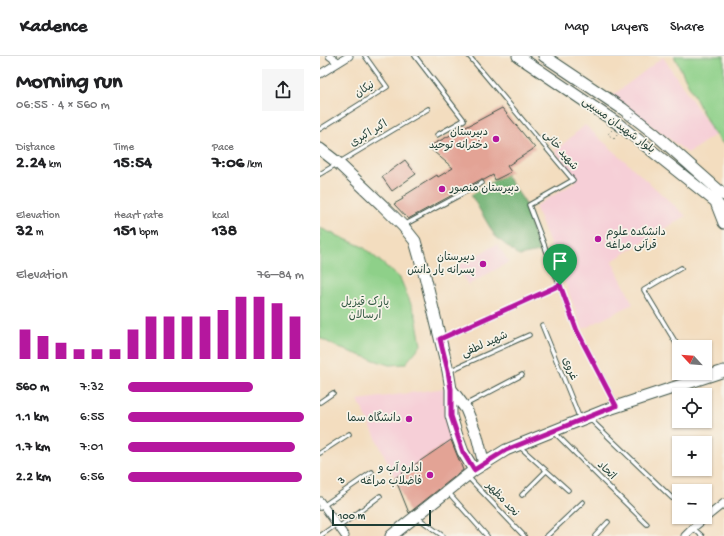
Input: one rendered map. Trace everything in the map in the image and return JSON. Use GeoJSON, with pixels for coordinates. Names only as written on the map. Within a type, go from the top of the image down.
{"type":"FeatureCollection","features":[{"type":"Feature","properties":{"kind":"street"},"geometry":{"type":"LineString","coordinates":[[330,56],[338,62]]}},
{"type":"Feature","properties":{"kind":"street"},"geometry":{"type":"LineString","coordinates":[[320,74],[349,56]]}},
{"type":"Feature","properties":{"kind":"street","name":"بلوار شهیدان مسیبی"},"geometry":{"type":"LineString","coordinates":[[518,56],[721,196]]}},
{"type":"Feature","properties":{"kind":"street","name":"بلوار شهیدان مسیبی"},"geometry":{"type":"LineString","coordinates":[[544,56],[623,109],[655,134],[721,196]]}},
{"type":"Feature","properties":{"kind":"street"},"geometry":{"type":"LineString","coordinates":[[320,149],[338,163],[403,226],[415,241],[448,371],[451,389],[451,416],[471,473]]}},
{"type":"Feature","properties":{"kind":"street"},"geometry":{"type":"LineString","coordinates":[[721,196],[724,212]]}},
{"type":"Feature","properties":{"kind":"street"},"geometry":{"type":"LineString","coordinates":[[721,196],[724,223]]}},
{"type":"Feature","properties":{"kind":"street"},"geometry":{"type":"LineString","coordinates":[[712,372],[724,370]]}},
{"type":"Feature","properties":{"kind":"street"},"geometry":{"type":"LineString","coordinates":[[390,536],[471,473],[506,450],[553,430],[684,380]]}},
{"type":"Feature","properties":{"kind":"street"},"geometry":{"type":"LineString","coordinates":[[451,389],[464,405],[477,436],[484,464]]}},
{"type":"Feature","properties":{"kind":"street"},"geometry":{"type":"LineString","coordinates":[[685,536],[724,503]]}},
{"type":"Feature","properties":{"kind":"street"},"geometry":{"type":"LineString","coordinates":[[321,505],[345,536]]}},
{"type":"Feature","properties":{"kind":"lane","name":"نیکان"},"geometry":{"type":"LineString","coordinates":[[320,129],[387,87],[365,56]]}},
{"type":"Feature","properties":{"kind":"lane"},"geometry":{"type":"LineString","coordinates":[[415,56],[464,120],[437,135]]}},
{"type":"Feature","properties":{"kind":"lane","name":"شهید خانی"},"geometry":{"type":"LineString","coordinates":[[469,56],[573,180],[530,205],[577,331],[616,406]]}},
{"type":"Feature","properties":{"kind":"lane","name":"اکبر اکبری"},"geometry":{"type":"LineString","coordinates":[[320,174],[428,109]]}},
{"type":"Feature","properties":{"kind":"lane"},"geometry":{"type":"LineString","coordinates":[[403,226],[482,183]]}},
{"type":"Feature","properties":{"kind":"lane"},"geometry":{"type":"LineString","coordinates":[[674,340],[644,290],[681,268]]}},
{"type":"Feature","properties":{"kind":"lane"},"geometry":{"type":"LineString","coordinates":[[440,339],[560,285]]}},
{"type":"Feature","properties":{"kind":"lane","name":"غروی"},"geometry":{"type":"LineString","coordinates":[[542,325],[584,418]]}},
{"type":"Feature","properties":{"kind":"lane","name":"شهید لطفی"},"geometry":{"type":"LineString","coordinates":[[448,371],[530,336]]}},
{"type":"Feature","properties":{"kind":"lane"},"geometry":{"type":"LineString","coordinates":[[464,405],[522,375]]}},
{"type":"Feature","properties":{"kind":"lane"},"geometry":{"type":"LineString","coordinates":[[320,402],[333,393]]}},
{"type":"Feature","properties":{"kind":"lane"},"geometry":{"type":"LineString","coordinates":[[584,418],[672,498]]}},
{"type":"Feature","properties":{"kind":"lane","name":"اتحاد"},"geometry":{"type":"LineString","coordinates":[[553,430],[647,524]]}},
{"type":"Feature","properties":{"kind":"lane"},"geometry":{"type":"LineString","coordinates":[[320,453],[349,434]]}},
{"type":"Feature","properties":{"kind":"lane"},"geometry":{"type":"LineString","coordinates":[[518,445],[568,490]]}},
{"type":"Feature","properties":{"kind":"lane"},"geometry":{"type":"LineString","coordinates":[[522,495],[546,471]]}},
{"type":"Feature","properties":{"kind":"lane","name":"3"},"geometry":{"type":"LineString","coordinates":[[321,505],[372,472]]}},
{"type":"Feature","properties":{"kind":"lane","name":"نجد مظهر"},"geometry":{"type":"LineString","coordinates":[[471,473],[524,536]]}},
{"type":"Feature","properties":{"kind":"lane"},"geometry":{"type":"LineString","coordinates":[[448,491],[487,536]]}},
{"type":"Feature","properties":{"kind":"lane"},"geometry":{"type":"LineString","coordinates":[[320,536],[338,526],[380,496]]}},
{"type":"Feature","properties":{"kind":"lane"},"geometry":{"type":"LineString","coordinates":[[547,536],[583,502]]}},
{"type":"Feature","properties":{"kind":"lane"},"geometry":{"type":"LineString","coordinates":[[416,516],[443,536]]}},
{"type":"Feature","properties":{"kind":"lane"},"geometry":{"type":"LineString","coordinates":[[595,536],[608,522]]}},
{"type":"Feature","properties":{"kind":"lane"},"geometry":{"type":"LineString","coordinates":[[693,528],[702,536]]}},
{"type":"Feature","properties":{"kind":"path"},"geometry":{"type":"LineString","coordinates":[[608,134],[614,138],[636,111]]}},
{"type":"Feature","properties":{"kind":"shaded area"},"geometry":{"type":"Polygon","coordinates":[[[663,57],[715,135],[688,153],[612,96],[663,57]]]}},
{"type":"Feature","properties":{"kind":"shaded area","name":"دانشکده علوم قرآنی مراغه"},"geometry":{"type":"Polygon","coordinates":[[[585,125],[686,216],[612,261],[633,304],[583,329],[535,206],[576,182],[555,151],[585,125]]]}},
{"type":"Feature","properties":{"kind":"shaded area","name":"دبیرستان پسرانه یار دانش"},"geometry":{"type":"Polygon","coordinates":[[[497,244],[509,262],[468,285],[457,266],[497,244]]]}},
{"type":"Feature","properties":{"kind":"shaded area","name":"دانشگاه سما"},"geometry":{"type":"Polygon","coordinates":[[[446,388],[453,439],[395,478],[358,400],[446,388]]]}},
{"type":"Feature","properties":{"kind":"green space"},"geometry":{"type":"Polygon","coordinates":[[[674,56],[724,56],[724,145],[712,131],[674,56]]]}},
{"type":"Feature","properties":{"kind":"green space"},"geometry":{"type":"Polygon","coordinates":[[[505,174],[524,201],[539,252],[519,256],[495,236],[471,195],[505,174]]]}},
{"type":"Feature","properties":{"kind":"green space","name":"پارک قیزیل ارسالان"},"geometry":{"type":"Polygon","coordinates":[[[320,228],[363,247],[400,278],[416,316],[421,345],[405,364],[389,365],[339,348],[320,338],[320,228]]]}},
{"type":"Feature","properties":{"kind":"building"},"geometry":{"type":"Polygon","coordinates":[[[502,108],[535,148],[507,166],[511,172],[495,180],[493,175],[484,180],[480,180],[408,219],[394,204],[403,199],[402,197],[437,175],[438,177],[453,168],[428,147],[502,108]]]}},
{"type":"Feature","properties":{"kind":"building"},"geometry":{"type":"Polygon","coordinates":[[[405,160],[416,174],[392,191],[382,177],[405,160]]]}},
{"type":"Feature","properties":{"kind":"building","name":"اداره آب و فاضلاب مراغه"},"geometry":{"type":"Polygon","coordinates":[[[451,440],[463,470],[409,513],[395,478],[451,440]]]}},
{"type":"Feature","properties":{"kind":"place","name":"دبیرستان دخترانه توحید"},"geometry":{"type":"Point","coordinates":[496,139]}},
{"type":"Feature","properties":{"kind":"place","name":"دبیرستان منصور"},"geometry":{"type":"Point","coordinates":[442,189]}},
{"type":"Feature","properties":{"kind":"place","name":"دانشکده علوم قرآنی مراغه"},"geometry":{"type":"Point","coordinates":[598,239]}},
{"type":"Feature","properties":{"kind":"place","name":"دبیرستان پسرانه یار دانش"},"geometry":{"type":"Point","coordinates":[483,264]}},
{"type":"Feature","properties":{"kind":"place","name":"دانشگاه سما"},"geometry":{"type":"Point","coordinates":[409,419]}},
{"type":"Feature","properties":{"kind":"place","name":"اداره آب و فاضلاب مراغه"},"geometry":{"type":"Point","coordinates":[430,475]}},
{"type":"Feature","properties":{"kind":"route"},"geometry":{"type":"LineString","coordinates":[[560,285],[577,331],[616,406],[506,450],[474,470],[463,452],[451,416],[451,389],[440,339],[560,285]]}}]}
